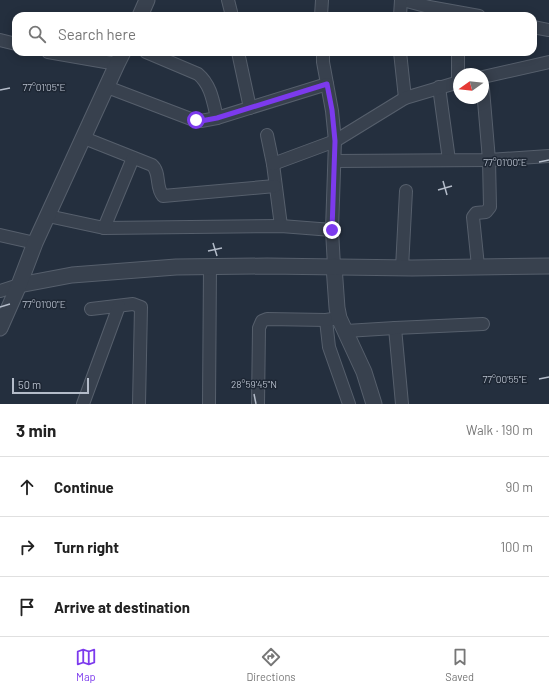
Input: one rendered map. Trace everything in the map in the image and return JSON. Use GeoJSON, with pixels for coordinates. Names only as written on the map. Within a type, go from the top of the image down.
{"type":"FeatureCollection","features":[{"type":"Feature","properties":{"kind":"street"},"geometry":{"type":"LineString","coordinates":[[142,12],[147,0]]}},
{"type":"Feature","properties":{"kind":"street"},"geometry":{"type":"LineString","coordinates":[[228,0],[231,12]]}},
{"type":"Feature","properties":{"kind":"street"},"geometry":{"type":"LineString","coordinates":[[321,12],[322,0]]}},
{"type":"Feature","properties":{"kind":"street"},"geometry":{"type":"LineString","coordinates":[[400,12],[402,0],[418,2],[451,12]]}},
{"type":"Feature","properties":{"kind":"street"},"geometry":{"type":"LineString","coordinates":[[537,28],[549,30]]}},
{"type":"Feature","properties":{"kind":"street"},"geometry":{"type":"LineString","coordinates":[[0,40],[12,43]]}},
{"type":"Feature","properties":{"kind":"street"},"geometry":{"type":"LineString","coordinates":[[0,328],[35,243],[120,58],[96,56]]}},
{"type":"Feature","properties":{"kind":"street"},"geometry":{"type":"LineString","coordinates":[[155,56],[198,74],[204,79],[211,92],[217,118]]}},
{"type":"Feature","properties":{"kind":"street"},"geometry":{"type":"LineString","coordinates":[[239,56],[250,108]]}},
{"type":"Feature","properties":{"kind":"street"},"geometry":{"type":"LineString","coordinates":[[324,56],[332,110],[336,161],[332,230],[337,323],[329,347],[347,404]]}},
{"type":"Feature","properties":{"kind":"street"},"geometry":{"type":"LineString","coordinates":[[400,56],[405,98]]}},
{"type":"Feature","properties":{"kind":"street"},"geometry":{"type":"LineString","coordinates":[[458,56],[459,68]]}},
{"type":"Feature","properties":{"kind":"street"},"geometry":{"type":"LineString","coordinates":[[489,76],[549,62]]}},
{"type":"Feature","properties":{"kind":"street"},"geometry":{"type":"LineString","coordinates":[[107,87],[191,119],[201,121],[217,118],[327,84]]}},
{"type":"Feature","properties":{"kind":"street"},"geometry":{"type":"LineString","coordinates":[[273,164],[335,141],[372,120],[405,98],[453,84]]}},
{"type":"Feature","properties":{"kind":"street"},"geometry":{"type":"LineString","coordinates":[[439,87],[449,160]]}},
{"type":"Feature","properties":{"kind":"street"},"geometry":{"type":"LineString","coordinates":[[478,266],[472,217],[476,213],[486,212],[490,207],[489,160],[484,104]]}},
{"type":"Feature","properties":{"kind":"street"},"geometry":{"type":"LineString","coordinates":[[267,135],[273,164],[281,226]]}},
{"type":"Feature","properties":{"kind":"street"},"geometry":{"type":"LineString","coordinates":[[84,138],[154,166],[157,170],[161,194],[165,196],[275,186]]}},
{"type":"Feature","properties":{"kind":"street"},"geometry":{"type":"LineString","coordinates":[[336,161],[489,160],[549,156]]}},
{"type":"Feature","properties":{"kind":"street"},"geometry":{"type":"LineString","coordinates":[[104,228],[133,158]]}},
{"type":"Feature","properties":{"kind":"street"},"geometry":{"type":"LineString","coordinates":[[402,268],[406,192]]}},
{"type":"Feature","properties":{"kind":"street"},"geometry":{"type":"LineString","coordinates":[[48,216],[104,228],[281,226],[332,230]]}},
{"type":"Feature","properties":{"kind":"street"},"geometry":{"type":"LineString","coordinates":[[0,235],[35,243]]}},
{"type":"Feature","properties":{"kind":"street"},"geometry":{"type":"LineString","coordinates":[[209,404],[210,266]]}},
{"type":"Feature","properties":{"kind":"street"},"geometry":{"type":"LineString","coordinates":[[0,291],[19,285],[72,275],[176,267],[334,266],[402,268],[549,266]]}},
{"type":"Feature","properties":{"kind":"street"},"geometry":{"type":"LineString","coordinates":[[91,309],[133,304],[141,307],[139,404]]}},
{"type":"Feature","properties":{"kind":"street"},"geometry":{"type":"LineString","coordinates":[[83,404],[119,306]]}},
{"type":"Feature","properties":{"kind":"street"},"geometry":{"type":"LineString","coordinates":[[258,404],[258,328],[262,320],[267,318],[395,328],[483,324]]}},
{"type":"Feature","properties":{"kind":"street"},"geometry":{"type":"LineString","coordinates":[[337,323],[364,372],[374,404]]}},
{"type":"Feature","properties":{"kind":"street"},"geometry":{"type":"LineString","coordinates":[[395,328],[402,404]]}},
{"type":"Feature","properties":{"kind":"route"},"geometry":{"type":"LineString","coordinates":[[196,120],[201,121],[217,118],[327,84],[332,110],[336,161],[332,230]]}}]}
